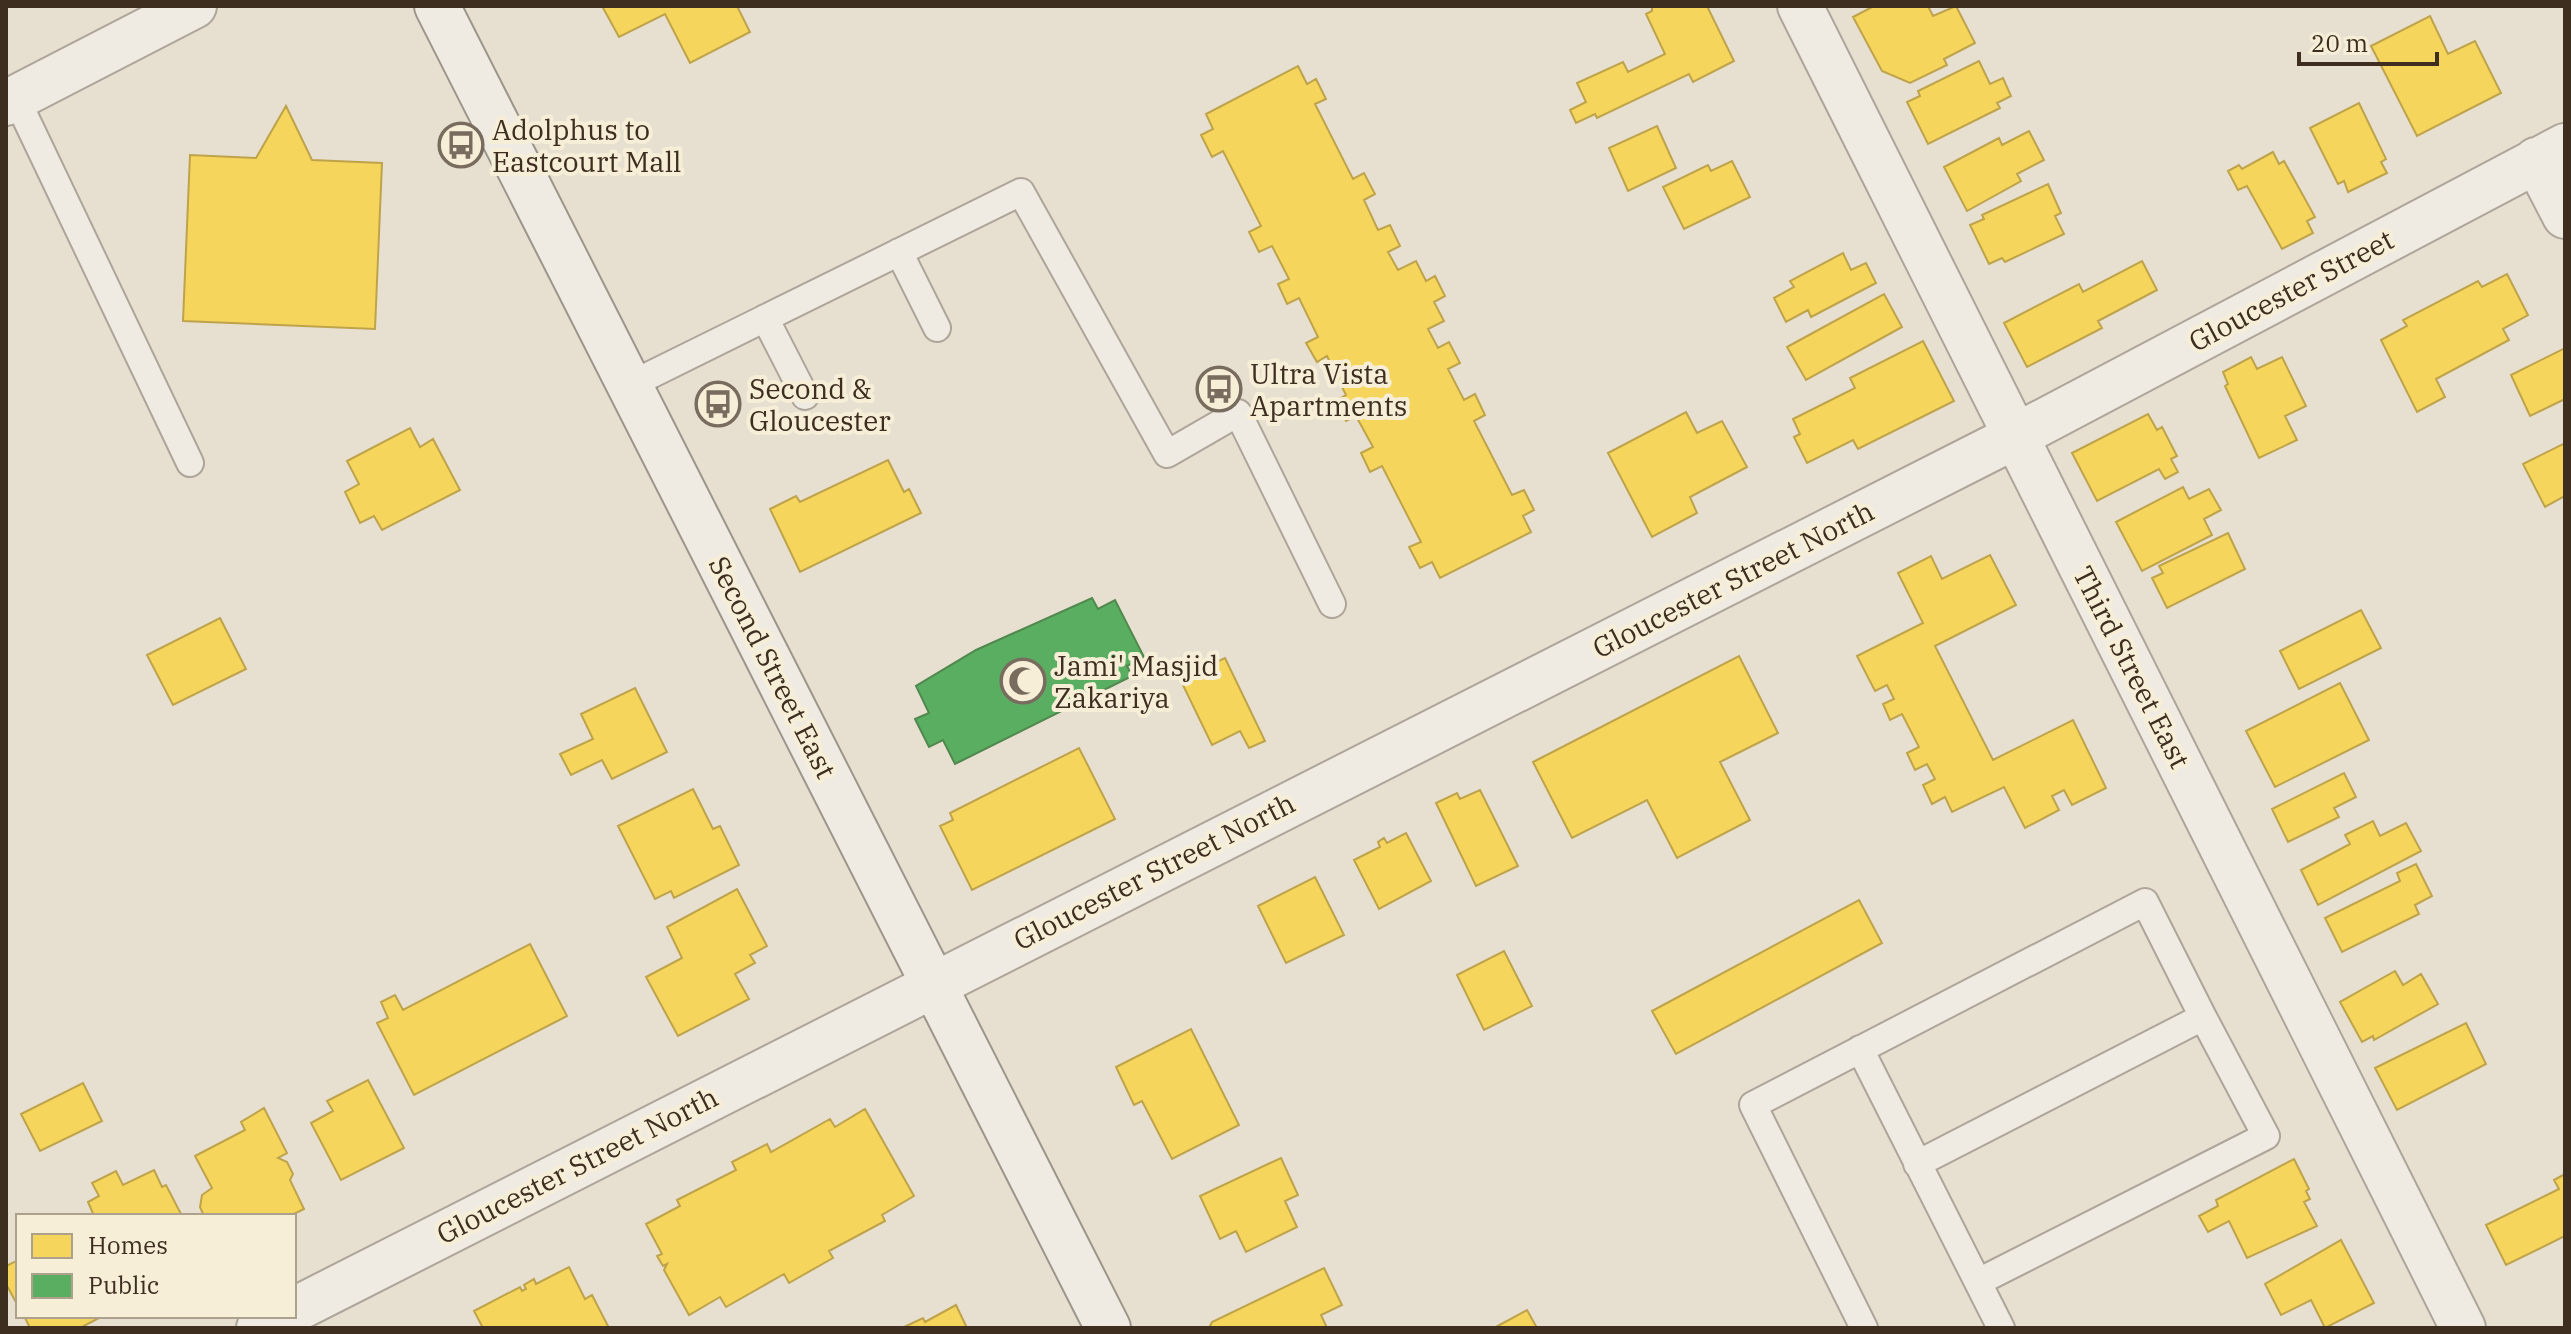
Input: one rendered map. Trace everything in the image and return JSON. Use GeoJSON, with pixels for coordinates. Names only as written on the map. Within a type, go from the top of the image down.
{"type":"FeatureCollection","features":[{"type":"Feature","properties":{"kind":"street"},"geometry":{"type":"LineString","coordinates":[[11,101],[194,6]]}},
{"type":"Feature","properties":{"kind":"street","name":"Second Street East"},"geometry":{"type":"LineString","coordinates":[[437,6],[1108,1328]]}},
{"type":"Feature","properties":{"kind":"street","name":"Third Street East"},"geometry":{"type":"LineString","coordinates":[[1800,6],[2463,1328]]}},
{"type":"Feature","properties":{"kind":"street"},"geometry":{"type":"LineString","coordinates":[[2551,153],[2565,216]]}},
{"type":"Feature","properties":{"kind":"street","name":"Gloucester Street"},"geometry":{"type":"LineString","coordinates":[[2016,436],[2551,153]]}},
{"type":"Feature","properties":{"kind":"street","name":"Gloucester Street North"},"geometry":{"type":"LineString","coordinates":[[296,1309],[2016,436]]}},
{"type":"Feature","properties":{"kind":"street"},"geometry":{"type":"LineString","coordinates":[[259,1328],[278,1318]]}},
{"type":"Feature","properties":{"kind":"lane"},"geometry":{"type":"LineString","coordinates":[[11,101],[190,463]]}},
{"type":"Feature","properties":{"kind":"lane"},"geometry":{"type":"LineString","coordinates":[[630,385],[1021,192],[1167,454],[1238,413],[1332,604]]}},
{"type":"Feature","properties":{"kind":"lane"},"geometry":{"type":"LineString","coordinates":[[899,252],[937,328]]}},
{"type":"Feature","properties":{"kind":"lane"},"geometry":{"type":"LineString","coordinates":[[765,318],[805,396]]}},
{"type":"Feature","properties":{"kind":"lane"},"geometry":{"type":"LineString","coordinates":[[1864,1328],[1753,1105],[2145,902],[2266,1136],[1978,1282]]}},
{"type":"Feature","properties":{"kind":"lane"},"geometry":{"type":"LineString","coordinates":[[1917,1164],[2203,1017]]}},
{"type":"Feature","properties":{"kind":"lane"},"geometry":{"type":"LineString","coordinates":[[1860,1049],[2001,1328]]}},
{"type":"Feature","properties":{"kind":"building: Homes"},"geometry":{"type":"Polygon","coordinates":[[[602,6],[737,6],[750,32],[690,63],[665,14],[619,37],[602,6]]]}},
{"type":"Feature","properties":{"kind":"building: Homes"},"geometry":{"type":"Polygon","coordinates":[[[1652,6],[1707,6],[1734,61],[1693,82],[1689,74],[1597,118],[1595,114],[1576,123],[1570,110],[1586,102],[1577,83],[1623,62],[1628,72],[1665,54],[1646,14],[1652,11],[1652,6]]]}},
{"type":"Feature","properties":{"kind":"building: Homes"},"geometry":{"type":"Polygon","coordinates":[[[1874,6],[1928,6],[1933,16],[1956,6],[1975,43],[1944,59],[1947,65],[1910,83],[1882,71],[1853,17],[1874,6]]]}},
{"type":"Feature","properties":{"kind":"building: Homes"},"geometry":{"type":"Polygon","coordinates":[[[2430,16],[2448,54],[2475,41],[2501,93],[2417,136],[2371,46],[2430,16]]]}},
{"type":"Feature","properties":{"kind":"building: Homes"},"geometry":{"type":"Polygon","coordinates":[[[1979,61],[1990,84],[2003,78],[2011,96],[1997,103],[2000,108],[1928,144],[1907,102],[1920,96],[1918,91],[1979,61]]]}},
{"type":"Feature","properties":{"kind":"building: Homes"},"geometry":{"type":"Polygon","coordinates":[[[1298,66],[1307,84],[1316,79],[1326,99],[1315,104],[1353,179],[1364,173],[1375,194],[1364,200],[1378,230],[1390,225],[1400,246],[1388,252],[1398,270],[1416,261],[1426,281],[1435,276],[1445,296],[1434,302],[1444,321],[1428,329],[1438,348],[1449,342],[1460,363],[1448,369],[1464,400],[1475,394],[1485,415],[1474,421],[1512,495],[1524,490],[1534,510],[1523,516],[1531,532],[1440,578],[1432,562],[1420,568],[1409,547],[1421,542],[1382,466],[1370,472],[1361,453],[1373,447],[1356,416],[1346,421],[1336,401],[1346,395],[1327,356],[1317,362],[1306,343],[1318,337],[1299,298],[1287,304],[1278,284],[1289,279],[1272,246],[1259,252],[1249,232],[1261,226],[1223,151],[1212,157],[1201,135],[1213,129],[1206,114],[1298,66]]]}},
{"type":"Feature","properties":{"kind":"building: Homes"},"geometry":{"type":"Polygon","coordinates":[[[2359,103],[2386,159],[2381,162],[2387,173],[2348,192],[2344,181],[2338,184],[2310,128],[2359,103]]]}},
{"type":"Feature","properties":{"kind":"building: Homes"},"geometry":{"type":"Polygon","coordinates":[[[286,106],[312,160],[382,163],[375,329],[183,321],[190,155],[256,158],[286,106]]]}},
{"type":"Feature","properties":{"kind":"building: Homes"},"geometry":{"type":"Polygon","coordinates":[[[1657,126],[1676,168],[1628,191],[1609,148],[1657,126]]]}},
{"type":"Feature","properties":{"kind":"building: Homes"},"geometry":{"type":"Polygon","coordinates":[[[2029,131],[2044,160],[2017,174],[2021,181],[1967,211],[1944,167],[1999,138],[2002,145],[2029,131]]]}},
{"type":"Feature","properties":{"kind":"building: Homes"},"geometry":{"type":"Polygon","coordinates":[[[2273,152],[2279,164],[2284,161],[2315,217],[2307,221],[2313,233],[2282,249],[2247,186],[2238,190],[2228,171],[2239,165],[2242,169],[2273,152]]]}},
{"type":"Feature","properties":{"kind":"building: Homes"},"geometry":{"type":"Polygon","coordinates":[[[1732,161],[1750,197],[1684,229],[1663,187],[1708,165],[1711,171],[1732,161]]]}},
{"type":"Feature","properties":{"kind":"building: Homes"},"geometry":{"type":"Polygon","coordinates":[[[2048,184],[2061,213],[2055,216],[2064,234],[2005,262],[2002,258],[1989,264],[1970,225],[1984,219],[1982,215],[2048,184]]]}},
{"type":"Feature","properties":{"kind":"building: Homes"},"geometry":{"type":"Polygon","coordinates":[[[1843,253],[1851,270],[1866,263],[1876,283],[1811,317],[1808,310],[1786,322],[1774,298],[1794,287],[1790,281],[1843,253]]]}},
{"type":"Feature","properties":{"kind":"building: Homes"},"geometry":{"type":"Polygon","coordinates":[[[2142,261],[2157,290],[2098,321],[2102,328],[2027,367],[2004,323],[2079,284],[2083,292],[2142,261]]]}},
{"type":"Feature","properties":{"kind":"building: Homes"},"geometry":{"type":"Polygon","coordinates":[[[2507,274],[2528,315],[2503,329],[2509,340],[2436,379],[2445,397],[2417,412],[2381,340],[2407,326],[2403,320],[2478,281],[2482,287],[2507,274]]]}},
{"type":"Feature","properties":{"kind":"building: Homes"},"geometry":{"type":"Polygon","coordinates":[[[1884,294],[1902,327],[1806,380],[1787,347],[1884,294]]]}},
{"type":"Feature","properties":{"kind":"building: Homes"},"geometry":{"type":"Polygon","coordinates":[[[1923,341],[1954,401],[1858,449],[1853,440],[1807,463],[1794,437],[1800,434],[1793,419],[1855,388],[1850,378],[1923,341]]]}},
{"type":"Feature","properties":{"kind":"building: Homes"},"geometry":{"type":"Polygon","coordinates":[[[2565,348],[2565,399],[2530,416],[2511,375],[2565,348]]]}},
{"type":"Feature","properties":{"kind":"building: Homes"},"geometry":{"type":"Polygon","coordinates":[[[2251,357],[2257,369],[2282,357],[2306,406],[2285,416],[2297,440],[2259,458],[2225,386],[2228,384],[2223,372],[2251,357]]]}},
{"type":"Feature","properties":{"kind":"building: Homes"},"geometry":{"type":"Polygon","coordinates":[[[1686,412],[1697,433],[1722,421],[1747,467],[1690,497],[1697,513],[1652,537],[1608,453],[1686,412]]]}},
{"type":"Feature","properties":{"kind":"building: Homes"},"geometry":{"type":"Polygon","coordinates":[[[2148,414],[2157,430],[2162,427],[2177,456],[2171,459],[2178,472],[2165,479],[2159,469],[2097,501],[2072,453],[2148,414]]]}},
{"type":"Feature","properties":{"kind":"building: Homes"},"geometry":{"type":"Polygon","coordinates":[[[410,428],[420,447],[433,439],[460,490],[382,530],[374,516],[360,523],[345,492],[359,484],[347,461],[410,428]]]}},
{"type":"Feature","properties":{"kind":"building: Homes"},"geometry":{"type":"Polygon","coordinates":[[[2565,443],[2565,496],[2545,507],[2523,464],[2565,443]]]}},
{"type":"Feature","properties":{"kind":"building: Homes"},"geometry":{"type":"Polygon","coordinates":[[[888,460],[904,492],[909,489],[921,513],[800,572],[770,509],[796,496],[800,502],[888,460]]]}},
{"type":"Feature","properties":{"kind":"building: Homes"},"geometry":{"type":"Polygon","coordinates":[[[2183,487],[2189,499],[2209,489],[2221,510],[2204,519],[2212,535],[2142,571],[2116,522],[2183,487]]]}},
{"type":"Feature","properties":{"kind":"building: Homes"},"geometry":{"type":"Polygon","coordinates":[[[2228,533],[2245,569],[2167,608],[2152,578],[2163,573],[2159,566],[2228,533]]]}},
{"type":"Feature","properties":{"kind":"building: Homes"},"geometry":{"type":"Polygon","coordinates":[[[1990,555],[2016,605],[1935,646],[1993,760],[2073,720],[2106,788],[2072,805],[2064,790],[2052,796],[2059,810],[2025,828],[2004,787],[1952,812],[1945,797],[1932,804],[1923,785],[1935,779],[1927,764],[1915,770],[1907,753],[1919,747],[1902,714],[1890,720],[1883,704],[1894,699],[1887,685],[1875,691],[1857,656],[1923,623],[1898,573],[1931,556],[1942,579],[1990,555]]]}},
{"type":"Feature","properties":{"kind":"building: Homes"},"geometry":{"type":"Polygon","coordinates":[[[2361,610],[2381,648],[2299,689],[2280,651],[2361,610]]]}},
{"type":"Feature","properties":{"kind":"building: Homes"},"geometry":{"type":"Polygon","coordinates":[[[220,618],[246,669],[173,705],[147,655],[220,618]]]}},
{"type":"Feature","properties":{"kind":"building: Homes"},"geometry":{"type":"Polygon","coordinates":[[[1739,656],[1778,733],[1720,762],[1750,820],[1677,858],[1647,800],[1572,838],[1533,762],[1739,656]]]}},
{"type":"Feature","properties":{"kind":"building: Homes"},"geometry":{"type":"Polygon","coordinates":[[[1225,658],[1265,741],[1249,748],[1240,731],[1212,745],[1180,679],[1225,658]]]}},
{"type":"Feature","properties":{"kind":"building: Homes"},"geometry":{"type":"Polygon","coordinates":[[[2340,683],[2369,740],[2275,787],[2246,731],[2340,683]]]}},
{"type":"Feature","properties":{"kind":"building: Homes"},"geometry":{"type":"Polygon","coordinates":[[[635,688],[667,752],[612,779],[602,760],[571,775],[560,754],[593,739],[581,714],[635,688]]]}},
{"type":"Feature","properties":{"kind":"building: Homes"},"geometry":{"type":"Polygon","coordinates":[[[1079,748],[1115,819],[972,890],[940,826],[953,820],[950,813],[1079,748]]]}},
{"type":"Feature","properties":{"kind":"building: Homes"},"geometry":{"type":"Polygon","coordinates":[[[2344,773],[2356,797],[2334,808],[2339,817],[2288,842],[2272,809],[2344,773]]]}},
{"type":"Feature","properties":{"kind":"building: Homes"},"geometry":{"type":"Polygon","coordinates":[[[693,789],[713,829],[720,826],[739,865],[674,898],[671,891],[655,899],[618,826],[693,789]]]}},
{"type":"Feature","properties":{"kind":"building: Homes"},"geometry":{"type":"Polygon","coordinates":[[[1480,790],[1518,866],[1476,886],[1436,803],[1457,793],[1460,799],[1480,790]]]}},
{"type":"Feature","properties":{"kind":"building: Homes"},"geometry":{"type":"Polygon","coordinates":[[[2373,821],[2380,836],[2406,823],[2421,851],[2318,905],[2301,870],[2350,844],[2345,835],[2373,821]]]}},
{"type":"Feature","properties":{"kind":"building: Homes"},"geometry":{"type":"Polygon","coordinates":[[[1406,833],[1431,881],[1379,909],[1354,860],[1380,847],[1378,842],[1384,838],[1387,843],[1406,833]]]}},
{"type":"Feature","properties":{"kind":"building: Homes"},"geometry":{"type":"Polygon","coordinates":[[[2416,864],[2432,896],[2415,905],[2419,914],[2342,952],[2325,918],[2400,881],[2397,873],[2416,864]]]}},
{"type":"Feature","properties":{"kind":"building: Homes"},"geometry":{"type":"Polygon","coordinates":[[[1315,877],[1344,935],[1286,963],[1258,906],[1315,877]]]}},
{"type":"Feature","properties":{"kind":"building: Homes"},"geometry":{"type":"Polygon","coordinates":[[[737,889],[767,946],[750,955],[755,963],[735,974],[749,999],[678,1036],[646,977],[682,958],[667,927],[737,889]]]}},
{"type":"Feature","properties":{"kind":"building: Homes"},"geometry":{"type":"Polygon","coordinates":[[[1859,900],[1882,943],[1676,1054],[1652,1011],[1859,900]]]}},
{"type":"Feature","properties":{"kind":"building: Homes"},"geometry":{"type":"Polygon","coordinates":[[[530,944],[567,1016],[414,1095],[377,1023],[388,1018],[381,1002],[395,995],[403,1010],[530,944]]]}},
{"type":"Feature","properties":{"kind":"building: Homes"},"geometry":{"type":"Polygon","coordinates":[[[1504,951],[1532,1006],[1484,1030],[1457,975],[1504,951]]]}},
{"type":"Feature","properties":{"kind":"building: Homes"},"geometry":{"type":"Polygon","coordinates":[[[2395,971],[2403,985],[2421,974],[2438,1004],[2374,1040],[2373,1036],[2362,1042],[2340,1002],[2395,971]]]}},
{"type":"Feature","properties":{"kind":"building: Homes"},"geometry":{"type":"Polygon","coordinates":[[[2466,1023],[2486,1064],[2397,1110],[2375,1068],[2466,1023]]]}},
{"type":"Feature","properties":{"kind":"building: Homes"},"geometry":{"type":"Polygon","coordinates":[[[1191,1029],[1239,1125],[1172,1159],[1142,1101],[1134,1105],[1116,1067],[1191,1029]]]}},
{"type":"Feature","properties":{"kind":"building: Homes"},"geometry":{"type":"Polygon","coordinates":[[[368,1080],[404,1148],[341,1180],[311,1123],[333,1111],[327,1101],[368,1080]]]}},
{"type":"Feature","properties":{"kind":"building: Homes"},"geometry":{"type":"Polygon","coordinates":[[[83,1083],[102,1121],[40,1151],[21,1114],[83,1083]]]}},
{"type":"Feature","properties":{"kind":"building: Homes"},"geometry":{"type":"Polygon","coordinates":[[[264,1108],[287,1153],[278,1158],[287,1162],[293,1174],[290,1180],[304,1209],[294,1214],[203,1214],[200,1207],[202,1195],[212,1188],[195,1156],[245,1130],[241,1122],[264,1108]]]}},
{"type":"Feature","properties":{"kind":"building: Homes"},"geometry":{"type":"Polygon","coordinates":[[[865,1109],[914,1196],[882,1215],[885,1221],[829,1251],[833,1258],[789,1283],[784,1274],[726,1307],[720,1297],[689,1315],[664,1270],[667,1264],[663,1266],[657,1256],[662,1254],[646,1224],[680,1206],[677,1200],[736,1170],[732,1162],[767,1144],[771,1152],[830,1119],[835,1127],[865,1109]]]}},
{"type":"Feature","properties":{"kind":"building: Homes"},"geometry":{"type":"Polygon","coordinates":[[[1281,1158],[1298,1195],[1285,1201],[1297,1227],[1246,1252],[1236,1231],[1220,1239],[1200,1196],[1281,1158]]]}},
{"type":"Feature","properties":{"kind":"building: Homes"},"geometry":{"type":"Polygon","coordinates":[[[2294,1159],[2309,1189],[2306,1191],[2310,1199],[2304,1202],[2317,1226],[2247,1258],[2229,1221],[2208,1232],[2199,1216],[2218,1206],[2216,1200],[2294,1159]]]}},
{"type":"Feature","properties":{"kind":"building: Homes"},"geometry":{"type":"Polygon","coordinates":[[[154,1170],[181,1214],[93,1214],[88,1202],[99,1196],[92,1183],[116,1171],[123,1185],[154,1170]]]}},
{"type":"Feature","properties":{"kind":"building: Homes"},"geometry":{"type":"Polygon","coordinates":[[[2565,1174],[2565,1236],[2506,1265],[2486,1225],[2559,1189],[2554,1180],[2565,1174]]]}},
{"type":"Feature","properties":{"kind":"building: Homes"},"geometry":{"type":"Polygon","coordinates":[[[2341,1240],[2374,1303],[2325,1328],[2311,1300],[2281,1315],[2265,1284],[2341,1240]]]}},
{"type":"Feature","properties":{"kind":"building: Homes"},"geometry":{"type":"Polygon","coordinates":[[[16,1261],[16,1302],[6,1284],[6,1266],[16,1261]]]}},
{"type":"Feature","properties":{"kind":"building: Homes"},"geometry":{"type":"Polygon","coordinates":[[[569,1267],[585,1299],[592,1295],[609,1328],[483,1328],[474,1311],[520,1287],[522,1291],[526,1289],[524,1285],[534,1279],[536,1284],[569,1267]]]}},
{"type":"Feature","properties":{"kind":"building: Homes"},"geometry":{"type":"Polygon","coordinates":[[[1324,1268],[1342,1305],[1321,1315],[1327,1328],[1209,1328],[1212,1322],[1324,1268]]]}},
{"type":"Feature","properties":{"kind":"building: Homes"},"geometry":{"type":"Polygon","coordinates":[[[956,1305],[967,1328],[902,1328],[923,1318],[925,1322],[956,1305]]]}},
{"type":"Feature","properties":{"kind":"building: Homes"},"geometry":{"type":"Polygon","coordinates":[[[1527,1310],[1537,1328],[1494,1328],[1527,1310]]]}},
{"type":"Feature","properties":{"kind":"building: Homes"},"geometry":{"type":"Polygon","coordinates":[[[25,1318],[99,1318],[80,1328],[30,1328],[25,1318]]]}},
{"type":"Feature","properties":{"kind":"building: Public","name":"Jami' Masjid Zakariya"},"geometry":{"type":"Polygon","coordinates":[[[1092,598],[1098,609],[1115,600],[1144,657],[1127,666],[1132,676],[955,764],[943,740],[929,747],[915,719],[929,713],[916,686],[976,650],[1092,598]]]}},
{"type":"Feature","properties":{"kind":"place","name":"Adolphus to Eastcourt Mall"},"geometry":{"type":"Point","coordinates":[461,145]}},
{"type":"Feature","properties":{"kind":"place","name":"Ultra Vista Apartments"},"geometry":{"type":"Point","coordinates":[1219,389]}},
{"type":"Feature","properties":{"kind":"place","name":"Second & Gloucester"},"geometry":{"type":"Point","coordinates":[718,404]}},
{"type":"Feature","properties":{"kind":"place","name":"Jami' Masjid Zakariya"},"geometry":{"type":"Point","coordinates":[1023,681]}}]}
